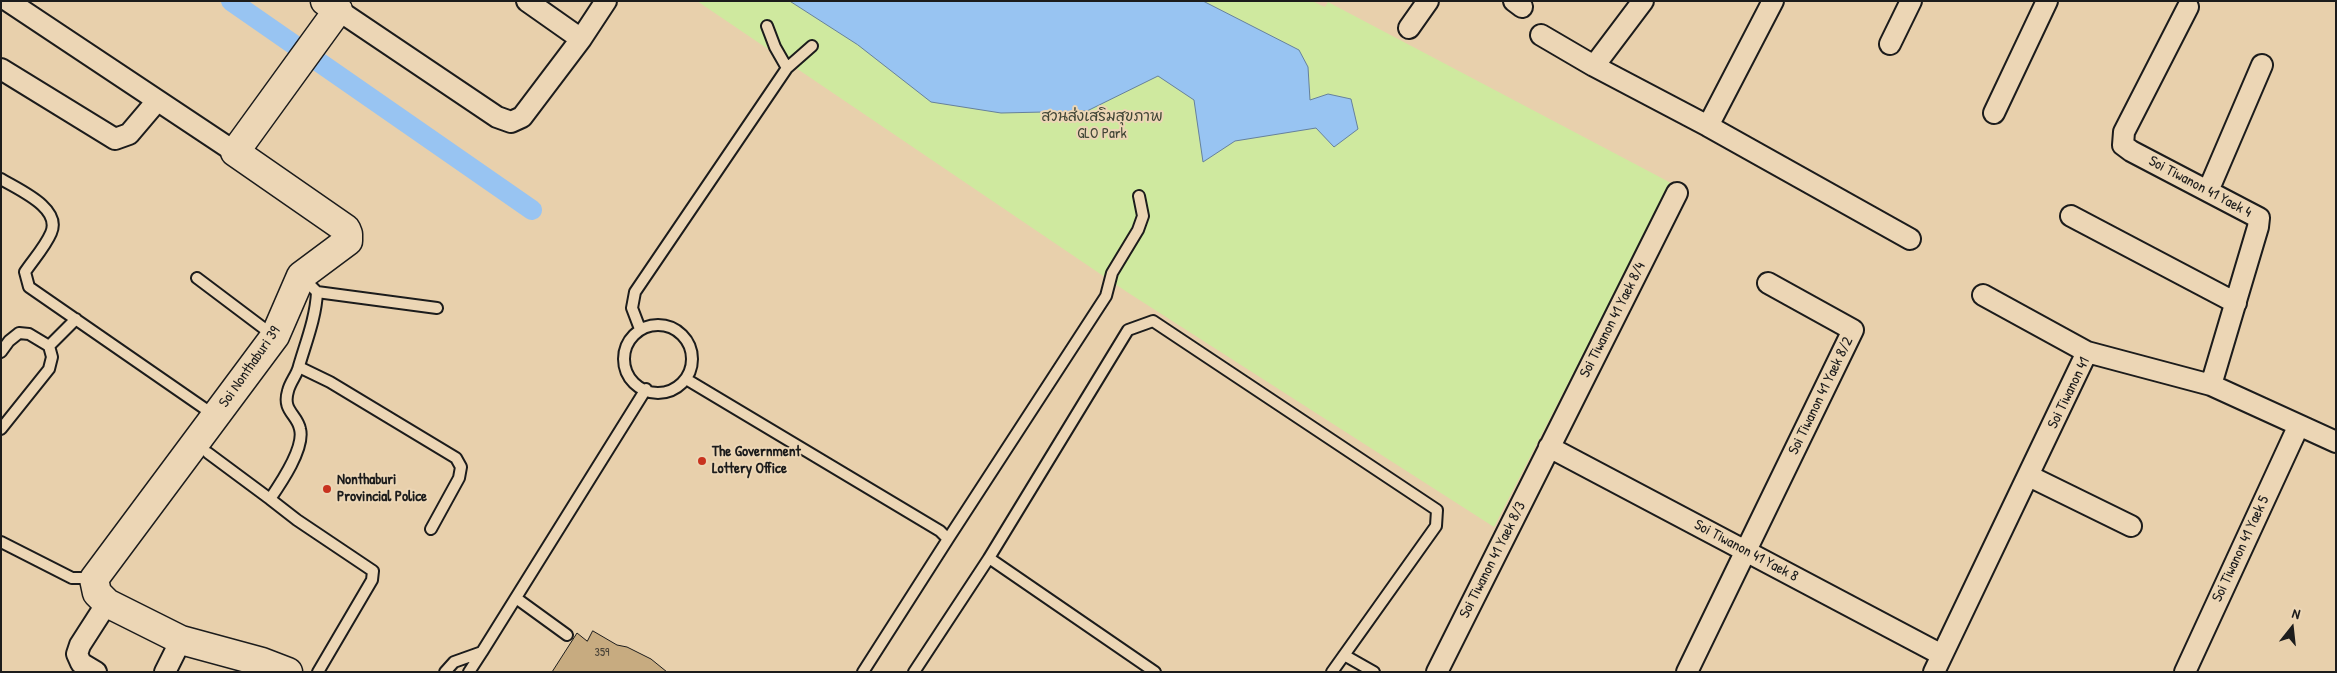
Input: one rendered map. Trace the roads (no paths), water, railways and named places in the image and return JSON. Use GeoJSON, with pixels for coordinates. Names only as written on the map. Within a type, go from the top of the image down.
{"type":"FeatureCollection","features":[{"type":"Feature","properties":{"kind":"street"},"geometry":{"type":"LineString","coordinates":[[8,1],[235,152],[306,53],[332,6],[498,117],[511,122],[522,117],[581,39],[606,1]]}},
{"type":"Feature","properties":{"kind":"street"},"geometry":{"type":"LineString","coordinates":[[527,1],[581,39]]}},
{"type":"Feature","properties":{"kind":"street"},"geometry":{"type":"LineString","coordinates":[[1409,28],[1428,1]]}},
{"type":"Feature","properties":{"kind":"street"},"geometry":{"type":"LineString","coordinates":[[1594,66],[1643,1]]}},
{"type":"Feature","properties":{"kind":"street"},"geometry":{"type":"LineString","coordinates":[[1708,126],[1773,1]]}},
{"type":"Feature","properties":{"kind":"street"},"geometry":{"type":"LineString","coordinates":[[1890,44],[1911,1]]}},
{"type":"Feature","properties":{"kind":"street"},"geometry":{"type":"LineString","coordinates":[[1994,113],[2047,1]]}},
{"type":"Feature","properties":{"kind":"street","name":"Soi Tiwanon 41 Yaek 4"},"geometry":{"type":"LineString","coordinates":[[2188,7],[2124,132],[2123,145],[2131,151],[2259,218],[2258,227],[2211,385]]}},
{"type":"Feature","properties":{"kind":"street"},"geometry":{"type":"LineString","coordinates":[[1541,35],[1910,239]]}},
{"type":"Feature","properties":{"kind":"street"},"geometry":{"type":"LineString","coordinates":[[2208,191],[2262,65]]}},
{"type":"Feature","properties":{"kind":"street"},"geometry":{"type":"LineString","coordinates":[[1,68],[115,139],[129,134],[157,101]]}},
{"type":"Feature","properties":{"kind":"street","name":"Soi Nonthaburi 39"},"geometry":{"type":"LineString","coordinates":[[94,578],[275,336],[309,284],[348,241],[346,229],[235,152]]}},
{"type":"Feature","properties":{"kind":"street","name":"Soi Tiwanon 41 Yaek 8/4"},"geometry":{"type":"LineString","coordinates":[[1549,447],[1677,193]]}},
{"type":"Feature","properties":{"kind":"street"},"geometry":{"type":"LineString","coordinates":[[2071,216],[2236,303]]}},
{"type":"Feature","properties":{"kind":"street","name":"Soi Tiwanon 41 Yaek 8/2"},"geometry":{"type":"LineString","coordinates":[[1746,551],[1854,330],[1768,283]]}},
{"type":"Feature","properties":{"kind":"street"},"geometry":{"type":"LineString","coordinates":[[1983,295],[2087,352]]}},
{"type":"Feature","properties":{"kind":"street","name":"Soi Tiwanon 41"},"geometry":{"type":"LineString","coordinates":[[1938,663],[2087,352],[2211,385],[2298,427],[2336,442]]}},
{"type":"Feature","properties":{"kind":"street","name":"Soi Tiwanon 41 Yaek 5"},"geometry":{"type":"LineString","coordinates":[[2185,672],[2298,427]]}},
{"type":"Feature","properties":{"kind":"street","name":"Soi Tiwanon 41 Yaek 8"},"geometry":{"type":"LineString","coordinates":[[1549,447],[1746,551],[1938,663]]}},
{"type":"Feature","properties":{"kind":"street","name":"Soi Tiwanon 41 Yaek 8/3"},"geometry":{"type":"LineString","coordinates":[[1437,672],[1549,447]]}},
{"type":"Feature","properties":{"kind":"street"},"geometry":{"type":"LineString","coordinates":[[2029,476],[2131,526]]}},
{"type":"Feature","properties":{"kind":"street"},"geometry":{"type":"LineString","coordinates":[[1687,672],[1746,551]]}},
{"type":"Feature","properties":{"kind":"street"},"geometry":{"type":"LineString","coordinates":[[94,578],[97,593],[106,603],[180,640],[259,667],[288,672]]}},
{"type":"Feature","properties":{"kind":"street"},"geometry":{"type":"LineString","coordinates":[[96,672],[81,663],[77,654],[80,645],[106,603]]}},
{"type":"Feature","properties":{"kind":"street"},"geometry":{"type":"LineString","coordinates":[[165,672],[180,640]]}},
{"type":"Feature","properties":{"kind":"lane"},"geometry":{"type":"LineString","coordinates":[[767,26],[774,47],[787,68]]}},
{"type":"Feature","properties":{"kind":"lane"},"geometry":{"type":"LineString","coordinates":[[640,329],[632,308],[635,292],[787,68],[812,46]]}},
{"type":"Feature","properties":{"kind":"lane"},"geometry":{"type":"LineString","coordinates":[[1,179],[48,209],[52,218],[52,232],[25,272],[29,287],[215,416]]}},
{"type":"Feature","properties":{"kind":"lane"},"geometry":{"type":"LineString","coordinates":[[863,672],[1106,296],[1112,273],[1138,230],[1143,216],[1139,196]]}},
{"type":"Feature","properties":{"kind":"lane"},"geometry":{"type":"LineString","coordinates":[[197,278],[275,336]]}},
{"type":"Feature","properties":{"kind":"lane"},"geometry":{"type":"LineString","coordinates":[[270,499],[286,474],[301,440],[300,427],[287,409],[287,391],[299,367],[301,354],[316,309],[309,284],[437,308]]}},
{"type":"Feature","properties":{"kind":"lane"},"geometry":{"type":"LineString","coordinates":[[49,346],[76,319]]}},
{"type":"Feature","properties":{"kind":"lane"},"geometry":{"type":"LineString","coordinates":[[914,672],[989,558],[1128,330],[1154,322],[1437,510],[1436,526],[1332,672]]}},
{"type":"Feature","properties":{"kind":"lane"},"geometry":{"type":"LineString","coordinates":[[661,324],[673,328],[683,335],[690,345],[692,368],[686,379],[678,387],[666,392],[655,393],[634,384],[628,376],[624,366],[626,345],[640,329],[649,325],[661,324]]}},
{"type":"Feature","properties":{"kind":"lane"},"geometry":{"type":"LineString","coordinates":[[1,352],[9,341],[19,334],[29,334],[49,346],[52,357],[48,369],[1,430]]}},
{"type":"Feature","properties":{"kind":"lane"},"geometry":{"type":"LineString","coordinates":[[299,367],[330,382],[456,458],[461,467],[459,478],[430,529]]}},
{"type":"Feature","properties":{"kind":"lane"},"geometry":{"type":"LineString","coordinates":[[686,379],[940,531],[948,539]]}},
{"type":"Feature","properties":{"kind":"lane"},"geometry":{"type":"LineString","coordinates":[[469,672],[646,389]]}},
{"type":"Feature","properties":{"kind":"lane"},"geometry":{"type":"LineString","coordinates":[[208,453],[297,520],[374,571],[372,580],[318,672]]}},
{"type":"Feature","properties":{"kind":"lane"},"geometry":{"type":"LineString","coordinates":[[1,542],[72,578],[94,578]]}},
{"type":"Feature","properties":{"kind":"lane"},"geometry":{"type":"LineString","coordinates":[[989,558],[1155,672]]}},
{"type":"Feature","properties":{"kind":"lane"},"geometry":{"type":"LineString","coordinates":[[516,598],[567,635]]}},
{"type":"Feature","properties":{"kind":"lane"},"geometry":{"type":"LineString","coordinates":[[444,672],[454,662],[482,652]]}},
{"type":"Feature","properties":{"kind":"lane"},"geometry":{"type":"LineString","coordinates":[[1344,654],[1374,672]]}},
{"type":"Feature","properties":{"kind":"water"},"geometry":{"type":"Polygon","coordinates":[[[790,1],[1203,1],[1299,50],[1308,67],[1310,100],[1328,94],[1351,99],[1358,129],[1334,147],[1316,128],[1235,141],[1203,162],[1194,100],[1158,76],[1087,111],[1001,113],[931,102],[858,45],[790,1]]]}},
{"type":"Feature","properties":{"kind":"waterway"},"geometry":{"type":"LineString","coordinates":[[231,1],[532,210]]}},
{"type":"Feature","properties":{"kind":"place","name":"The Government Lottery Office"},"geometry":{"type":"Point","coordinates":[702,461]}},
{"type":"Feature","properties":{"kind":"place","name":"Nonthaburi Provincial Police"},"geometry":{"type":"Point","coordinates":[327,489]}},
{"type":"Feature","properties":{"kind":"park label","name":"สวนส่งเสริมสุขภาพ GLO Park"},"geometry":{"type":"Point","coordinates":[1102,126]}}]}
